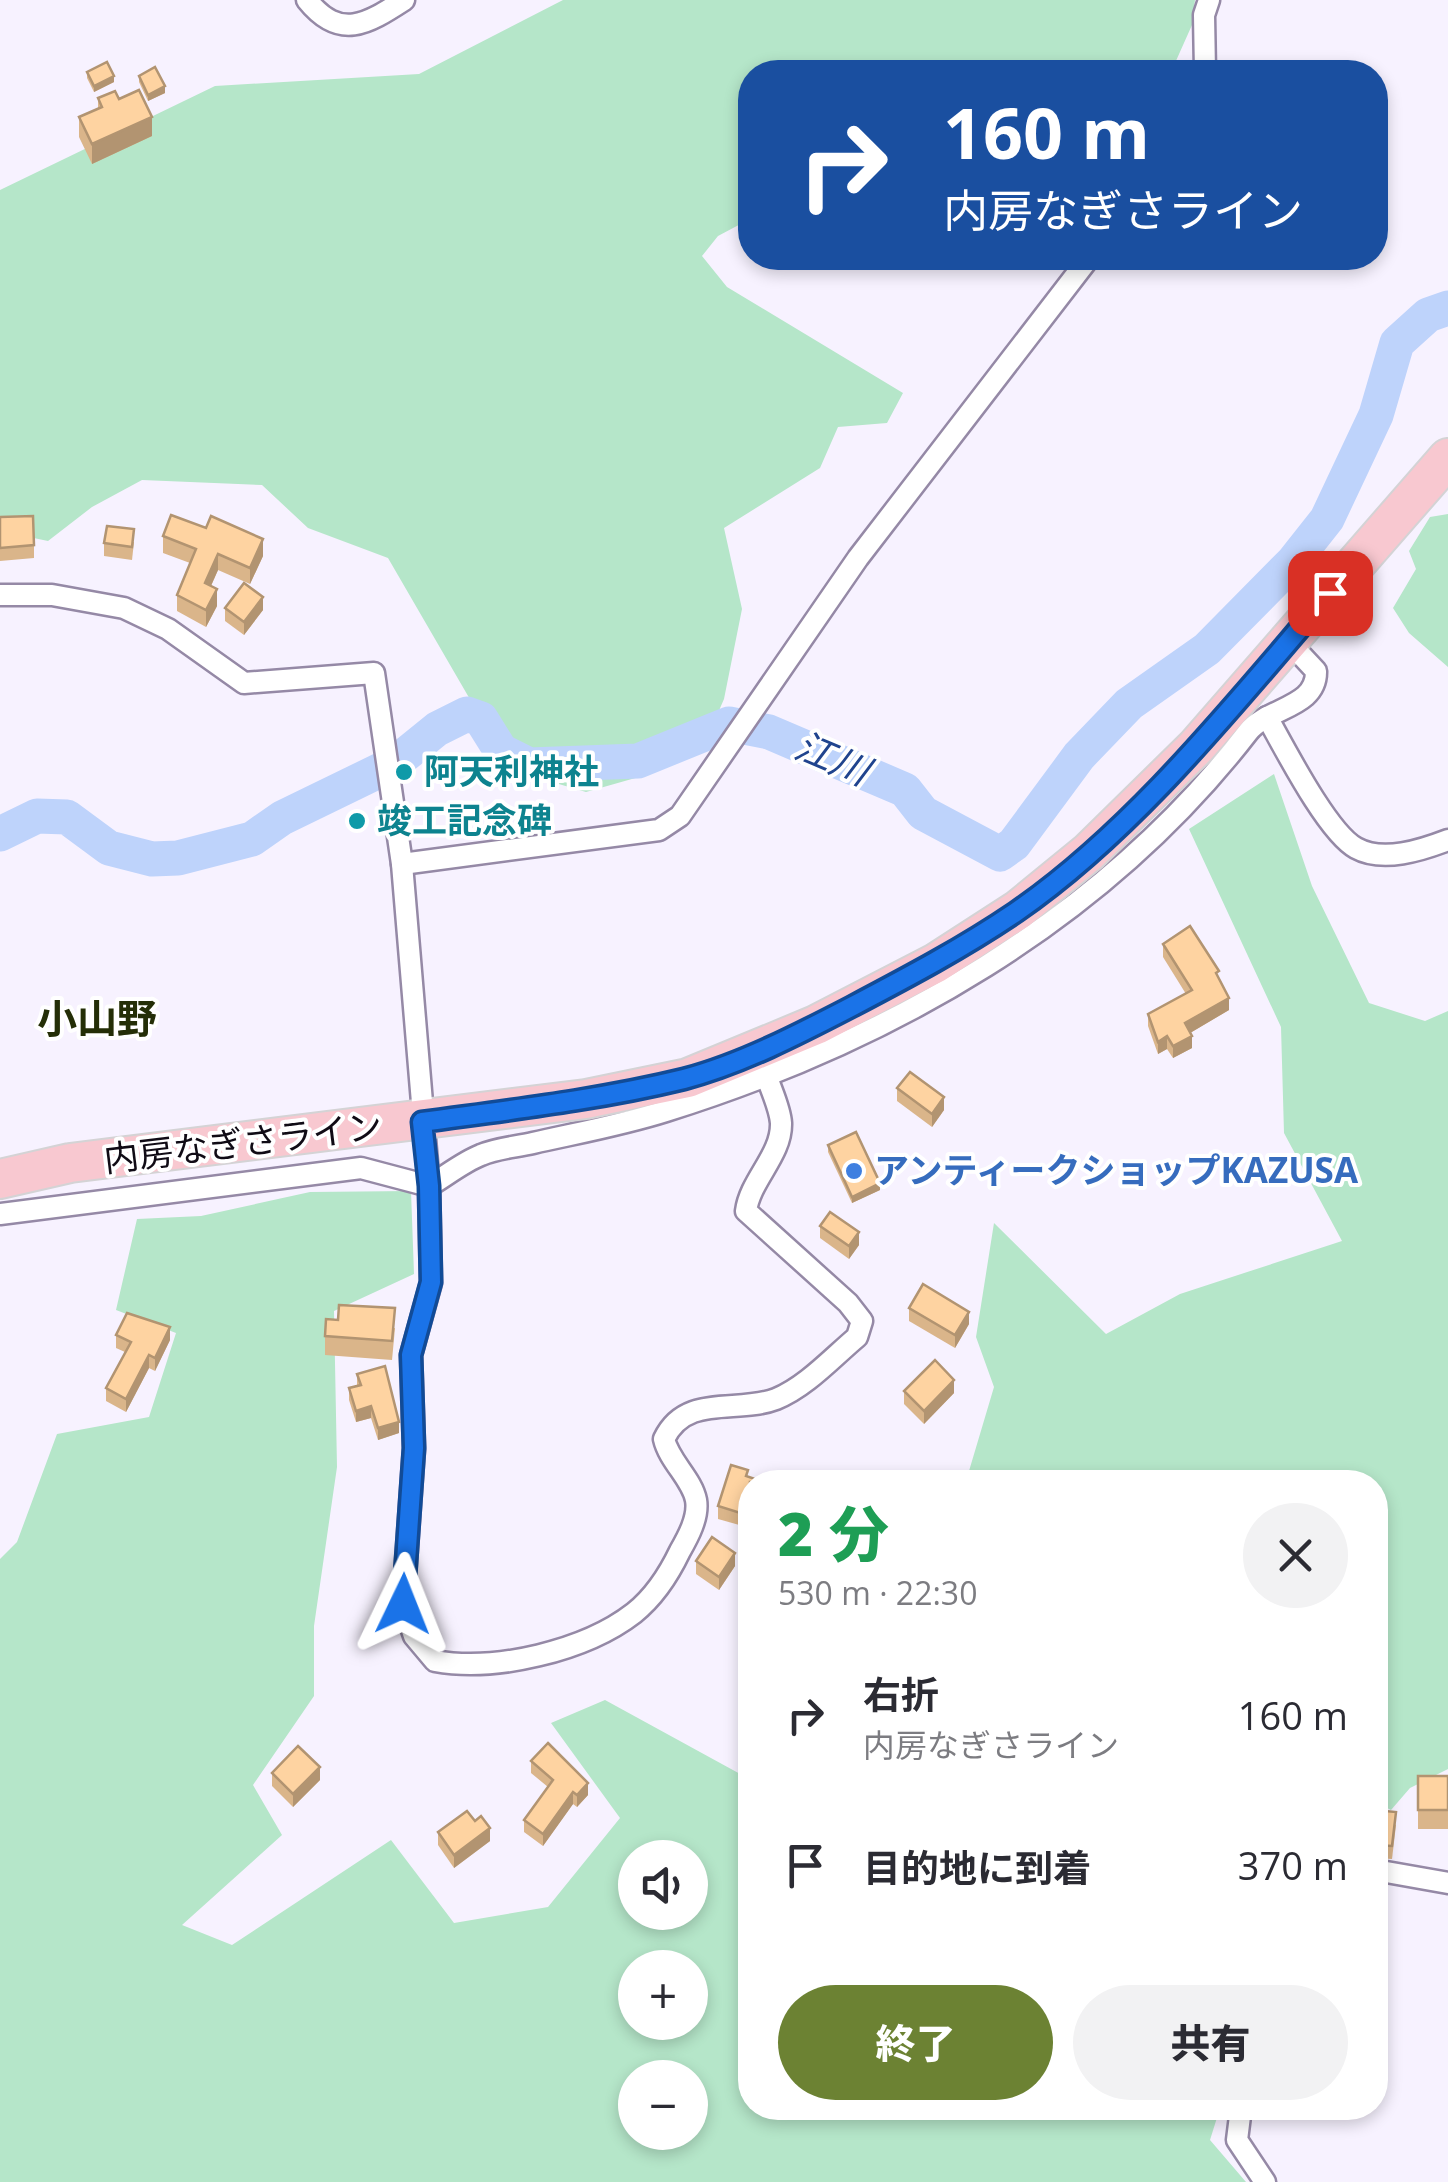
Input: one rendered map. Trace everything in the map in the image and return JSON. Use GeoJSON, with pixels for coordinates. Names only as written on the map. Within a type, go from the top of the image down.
{"type":"FeatureCollection","features":[{"type":"Feature","properties":{"kind":"highway","name":"内房なぎさライン"},"geometry":{"type":"LineString","coordinates":[[0,1179],[70,1163],[586,1099],[688,1078],[816,1025],[936,963],[1018,910],[1090,852],[1196,747],[1448,458]]}},
{"type":"Feature","properties":{"kind":"street"},"geometry":{"type":"LineString","coordinates":[[307,0],[330,23],[352,26],[376,18],[404,0]]}},
{"type":"Feature","properties":{"kind":"street"},"geometry":{"type":"LineString","coordinates":[[1205,60],[1204,14],[1209,0]]}},
{"type":"Feature","properties":{"kind":"street"},"geometry":{"type":"LineString","coordinates":[[402,864],[659,830],[680,816],[858,558],[1080,270]]}},
{"type":"Feature","properties":{"kind":"street"},"geometry":{"type":"LineString","coordinates":[[0,595],[52,594],[124,608],[168,629],[244,683],[374,673],[402,864],[429,1186],[431,1282],[411,1355],[414,1448],[403,1604],[414,1636],[435,1661],[458,1665],[574,1644],[632,1614],[655,1592],[693,1524],[696,1499],[668,1455],[664,1439],[670,1426],[707,1406],[774,1400],[857,1337],[862,1321],[848,1303],[746,1210],[748,1191],[764,1170],[781,1124],[767,1076]]}},
{"type":"Feature","properties":{"kind":"street"},"geometry":{"type":"LineString","coordinates":[[0,1214],[361,1168],[429,1186],[482,1154],[662,1112],[767,1076],[884,1027],[1008,952],[1134,852],[1178,811],[1254,725],[1308,696],[1316,685],[1316,671],[1288,641]]}},
{"type":"Feature","properties":{"kind":"street"},"geometry":{"type":"LineString","coordinates":[[1267,717],[1313,796],[1354,847],[1372,852],[1415,852],[1448,840]]}},
{"type":"Feature","properties":{"kind":"street"},"geometry":{"type":"LineString","coordinates":[[1388,1872],[1448,1883]]}},
{"type":"Feature","properties":{"kind":"street"},"geometry":{"type":"LineString","coordinates":[[1240,2120],[1238,2140],[1265,2182]]}},
{"type":"Feature","properties":{"kind":"green space"},"geometry":{"type":"Polygon","coordinates":[[[563,0],[1195,0],[1192,25],[1176,60],[738,60],[738,225],[718,236],[702,256],[727,287],[903,393],[887,423],[838,427],[820,468],[724,528],[742,609],[724,699],[701,752],[653,773],[586,792],[511,770],[388,558],[308,528],[262,485],[142,480],[92,507],[48,541],[0,531],[0,190],[215,86],[419,74],[563,0]]]}},
{"type":"Feature","properties":{"kind":"green space"},"geometry":{"type":"Polygon","coordinates":[[[1448,514],[1448,667],[1409,633],[1393,608],[1416,569],[1409,551],[1430,517],[1448,514]]]}},
{"type":"Feature","properties":{"kind":"green space"},"geometry":{"type":"Polygon","coordinates":[[[1274,774],[1312,886],[1369,1003],[1425,1021],[1448,1011],[1448,1769],[1410,1788],[1391,1810],[1388,1470],[969,1470],[994,1387],[976,1337],[994,1223],[1106,1334],[1180,1294],[1342,1241],[1284,1133],[1281,1027],[1189,829],[1274,774]]]}},
{"type":"Feature","properties":{"kind":"green space"},"geometry":{"type":"Polygon","coordinates":[[[411,1191],[414,1274],[334,1311],[337,1467],[314,1626],[314,1696],[253,1785],[282,1835],[182,1925],[232,1945],[391,1840],[454,1923],[548,1907],[620,1818],[551,1723],[605,1700],[738,1773],[738,2120],[1216,2120],[1210,2140],[1246,2182],[0,2182],[0,1559],[17,1542],[57,1434],[149,1417],[176,1333],[116,1310],[137,1219],[201,1216],[310,1192],[411,1191]]]}},
{"type":"Feature","properties":{"kind":"building"},"geometry":{"type":"Polygon","coordinates":[[[107,62],[114,76],[94,86],[87,72],[107,62]]]}},
{"type":"Feature","properties":{"kind":"building"},"geometry":{"type":"Polygon","coordinates":[[[155,67],[165,86],[148,95],[139,76],[155,67]]]}},
{"type":"Feature","properties":{"kind":"building"},"geometry":{"type":"Polygon","coordinates":[[[139,90],[152,117],[92,144],[79,117],[102,107],[98,98],[115,91],[119,99],[139,90]]]}},
{"type":"Feature","properties":{"kind":"building"},"geometry":{"type":"Polygon","coordinates":[[[171,515],[206,528],[211,516],[263,539],[250,568],[218,554],[205,583],[217,589],[206,610],[177,595],[196,549],[163,536],[171,515]]]}},
{"type":"Feature","properties":{"kind":"building"},"geometry":{"type":"Polygon","coordinates":[[[33,516],[34,545],[0,548],[0,517],[33,516]]]}},
{"type":"Feature","properties":{"kind":"building"},"geometry":{"type":"Polygon","coordinates":[[[107,526],[134,529],[132,547],[104,543],[107,526]]]}},
{"type":"Feature","properties":{"kind":"building"},"geometry":{"type":"Polygon","coordinates":[[[244,583],[263,597],[244,622],[225,608],[244,583]]]}},
{"type":"Feature","properties":{"kind":"building"},"geometry":{"type":"Polygon","coordinates":[[[1190,926],[1219,971],[1216,973],[1229,998],[1185,1023],[1192,1036],[1173,1046],[1167,1036],[1158,1042],[1148,1014],[1192,990],[1163,944],[1190,926]]]}},
{"type":"Feature","properties":{"kind":"building"},"geometry":{"type":"Polygon","coordinates":[[[910,1072],[944,1097],[932,1114],[897,1088],[910,1072]]]}},
{"type":"Feature","properties":{"kind":"building","name":"アンティークショップKAZUSA"},"geometry":{"type":"Polygon","coordinates":[[[856,1132],[880,1183],[852,1197],[828,1145],[856,1132]]]}},
{"type":"Feature","properties":{"kind":"building"},"geometry":{"type":"Polygon","coordinates":[[[830,1212],[859,1232],[849,1246],[820,1226],[830,1212]]]}},
{"type":"Feature","properties":{"kind":"building"},"geometry":{"type":"Polygon","coordinates":[[[923,1284],[969,1312],[955,1335],[909,1308],[923,1284]]]}},
{"type":"Feature","properties":{"kind":"building"},"geometry":{"type":"Polygon","coordinates":[[[339,1305],[395,1308],[392,1341],[325,1336],[326,1319],[338,1320],[339,1305]]]}},
{"type":"Feature","properties":{"kind":"building"},"geometry":{"type":"Polygon","coordinates":[[[127,1313],[170,1327],[155,1358],[149,1355],[126,1399],[106,1388],[131,1342],[116,1335],[127,1313]]]}},
{"type":"Feature","properties":{"kind":"building"},"geometry":{"type":"Polygon","coordinates":[[[935,1360],[954,1380],[924,1411],[904,1391],[935,1360]]]}},
{"type":"Feature","properties":{"kind":"building"},"geometry":{"type":"Polygon","coordinates":[[[385,1366],[399,1422],[378,1428],[371,1406],[356,1411],[349,1388],[361,1385],[357,1374],[385,1366]]]}},
{"type":"Feature","properties":{"kind":"building"},"geometry":{"type":"Polygon","coordinates":[[[731,1465],[748,1470],[738,1470],[738,1512],[718,1506],[731,1465]]]}},
{"type":"Feature","properties":{"kind":"building"},"geometry":{"type":"Polygon","coordinates":[[[712,1537],[735,1553],[719,1577],[696,1561],[712,1537]]]}},
{"type":"Feature","properties":{"kind":"building"},"geometry":{"type":"Polygon","coordinates":[[[548,1743],[588,1783],[577,1795],[573,1792],[543,1834],[524,1820],[553,1780],[531,1761],[548,1743]]]}},
{"type":"Feature","properties":{"kind":"building"},"geometry":{"type":"Polygon","coordinates":[[[298,1746],[320,1767],[293,1794],[272,1773],[298,1746]]]}},
{"type":"Feature","properties":{"kind":"building"},"geometry":{"type":"Polygon","coordinates":[[[1418,1776],[1448,1776],[1448,1810],[1418,1810],[1418,1776]]]}},
{"type":"Feature","properties":{"kind":"building"},"geometry":{"type":"Polygon","coordinates":[[[467,1811],[475,1821],[481,1816],[490,1828],[454,1855],[438,1832],[467,1811]]]}},
{"type":"Feature","properties":{"kind":"building"},"geometry":{"type":"Polygon","coordinates":[[[1388,1811],[1396,1812],[1392,1846],[1388,1846],[1388,1811]]]}},
{"type":"Feature","properties":{"kind":"waterway","name":"江川"},"geometry":{"type":"LineString","coordinates":[[0,834],[37,816],[67,817],[109,848],[152,859],[178,858],[252,839],[282,818],[395,763],[437,729],[467,714],[481,719],[501,751],[529,765],[638,761],[729,724],[769,732],[905,790],[923,813],[1000,854],[1014,844],[1079,756],[1129,704],[1207,649],[1293,562],[1327,519],[1376,415],[1397,343],[1428,315],[1448,308]]}},
{"type":"Feature","properties":{"kind":"place","name":"阿天利神社"},"geometry":{"type":"Point","coordinates":[404,772]}},
{"type":"Feature","properties":{"kind":"place","name":"竣工記念碑"},"geometry":{"type":"Point","coordinates":[357,821]}},
{"type":"Feature","properties":{"kind":"place","name":"アンティークショップKAZUSA"},"geometry":{"type":"Point","coordinates":[854,1171]}},
{"type":"Feature","properties":{"kind":"district","name":"小山野"},"geometry":{"type":"Point","coordinates":[97,1019]}},
{"type":"Feature","properties":{"kind":"route"},"geometry":{"type":"LineString","coordinates":[[403,1604],[414,1448],[411,1355],[420,1307],[431,1282],[429,1186],[422,1122],[586,1099],[688,1078],[816,1025],[936,963],[1018,910],[1090,852],[1196,747],[1330,593]]}}]}
